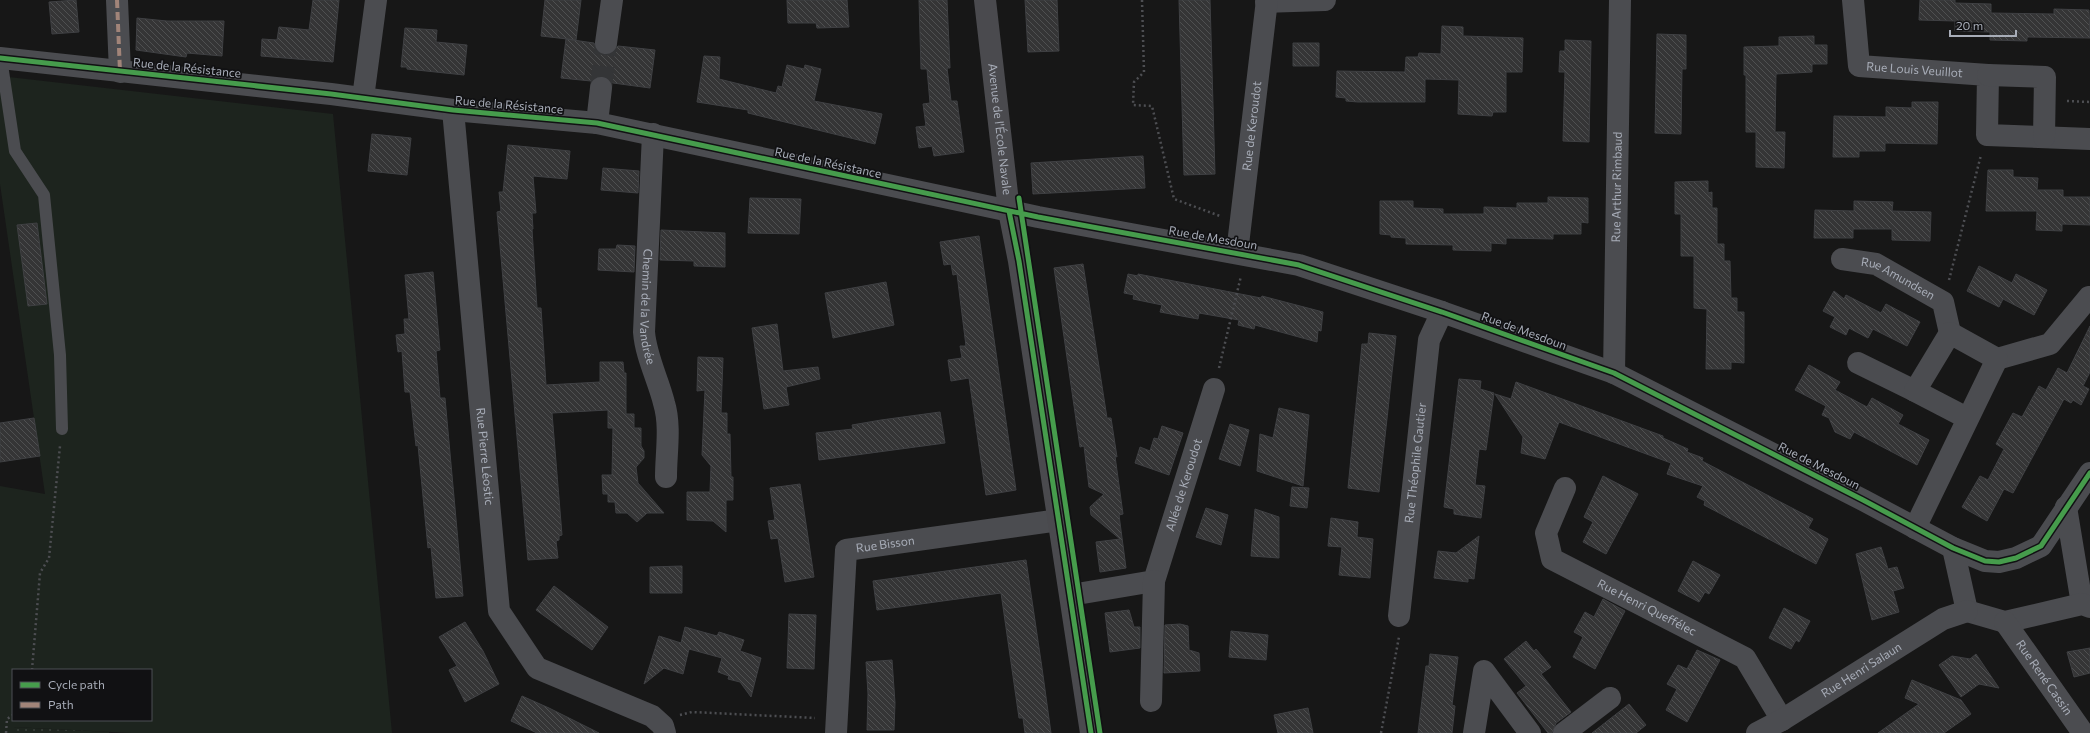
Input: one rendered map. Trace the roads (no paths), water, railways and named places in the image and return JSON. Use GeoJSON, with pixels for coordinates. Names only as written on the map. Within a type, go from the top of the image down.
{"type":"FeatureCollection","features":[{"type":"Feature","properties":{"kind":"street"},"geometry":{"type":"LineString","coordinates":[[117,0],[120,72]]}},
{"type":"Feature","properties":{"kind":"street"},"geometry":{"type":"LineString","coordinates":[[363,98],[376,0]]}},
{"type":"Feature","properties":{"kind":"street"},"geometry":{"type":"LineString","coordinates":[[606,43],[612,0]]}},
{"type":"Feature","properties":{"kind":"street","name":"Avenue de l'École Navale"},"geometry":{"type":"LineString","coordinates":[[985,0],[1009,211],[1059,520],[1091,733]]}},
{"type":"Feature","properties":{"kind":"street"},"geometry":{"type":"LineString","coordinates":[[1267,1],[1325,0]]}},
{"type":"Feature","properties":{"kind":"street","name":"Rue Arthur Rimbaud"},"geometry":{"type":"LineString","coordinates":[[1614,373],[1620,0]]}},
{"type":"Feature","properties":{"kind":"street","name":"Rue Louis Veuillot"},"geometry":{"type":"LineString","coordinates":[[1853,0],[1859,66],[1988,75],[2045,77],[2044,137]]}},
{"type":"Feature","properties":{"kind":"street","name":"Rue de Keroudot"},"geometry":{"type":"LineString","coordinates":[[1242,253],[1267,1]]}},
{"type":"Feature","properties":{"kind":"street","name":"Rue de la Résistance"},"geometry":{"type":"LineString","coordinates":[[1,58],[363,98],[453,110],[597,123],[1009,211]]}},
{"type":"Feature","properties":{"kind":"street"},"geometry":{"type":"LineString","coordinates":[[1988,75],[1987,135],[2090,139]]}},
{"type":"Feature","properties":{"kind":"street"},"geometry":{"type":"LineString","coordinates":[[597,123],[601,88]]}},
{"type":"Feature","properties":{"kind":"street","name":"Rue Pierre Léostic"},"geometry":{"type":"LineString","coordinates":[[453,110],[499,611],[537,668],[658,723]]}},
{"type":"Feature","properties":{"kind":"street","name":"Chemin de la Vandrée"},"geometry":{"type":"LineString","coordinates":[[653,134],[644,332],[645,346],[665,403],[667,417],[666,477]]}},
{"type":"Feature","properties":{"kind":"street","name":"Rue de Mesdoun"},"geometry":{"type":"LineString","coordinates":[[1009,211],[1242,253],[1299,265],[1442,312],[1614,373],[1971,557],[2000,562],[2016,558],[2041,546],[2066,507]]}},
{"type":"Feature","properties":{"kind":"street","name":"Rue Amundsen"},"geometry":{"type":"LineString","coordinates":[[1842,259],[1876,264],[1943,302],[1950,334]]}},
{"type":"Feature","properties":{"kind":"street"},"geometry":{"type":"LineString","coordinates":[[1915,391],[1950,334],[1996,359],[2050,344],[2089,297]]}},
{"type":"Feature","properties":{"kind":"street","name":"Rue Théophile Gautier"},"geometry":{"type":"LineString","coordinates":[[1399,616],[1429,340],[1442,312]]}},
{"type":"Feature","properties":{"kind":"street"},"geometry":{"type":"LineString","coordinates":[[1915,528],[1966,418],[1996,359]]}},
{"type":"Feature","properties":{"kind":"street"},"geometry":{"type":"LineString","coordinates":[[1858,363],[1966,418]]}},
{"type":"Feature","properties":{"kind":"street","name":"Allée de Keroudot"},"geometry":{"type":"LineString","coordinates":[[1152,702],[1154,581],[1214,389]]}},
{"type":"Feature","properties":{"kind":"street"},"geometry":{"type":"LineString","coordinates":[[1953,548],[1967,611],[2005,622],[2086,606],[2066,507],[2090,473]]}},
{"type":"Feature","properties":{"kind":"street","name":"Rue Henri Queffélec"},"geometry":{"type":"LineString","coordinates":[[1565,488],[1546,533],[1552,559],[1745,658],[1782,720]]}},
{"type":"Feature","properties":{"kind":"street","name":"Rue Bisson"},"geometry":{"type":"LineString","coordinates":[[836,726],[846,550],[1059,520]]}},
{"type":"Feature","properties":{"kind":"street"},"geometry":{"type":"LineString","coordinates":[[1070,595],[1154,581]]}},
{"type":"Feature","properties":{"kind":"street","name":"Rue Henri Salaun"},"geometry":{"type":"LineString","coordinates":[[1757,733],[1782,720],[1943,620],[1967,611]]}},
{"type":"Feature","properties":{"kind":"street","name":"Rue René Cassin"},"geometry":{"type":"LineString","coordinates":[[2005,622],[2083,733]]}},
{"type":"Feature","properties":{"kind":"street"},"geometry":{"type":"LineString","coordinates":[[1474,733],[1484,672],[1530,733]]}},
{"type":"Feature","properties":{"kind":"street"},"geometry":{"type":"LineString","coordinates":[[1564,733],[1610,698]]}},
{"type":"Feature","properties":{"kind":"lane"},"geometry":{"type":"LineString","coordinates":[[1,58],[15,151],[44,195],[60,355],[62,429]]}},
{"type":"Feature","properties":{"kind":"tunnel"},"geometry":{"type":"LineString","coordinates":[[601,88],[606,43]]}}]}
